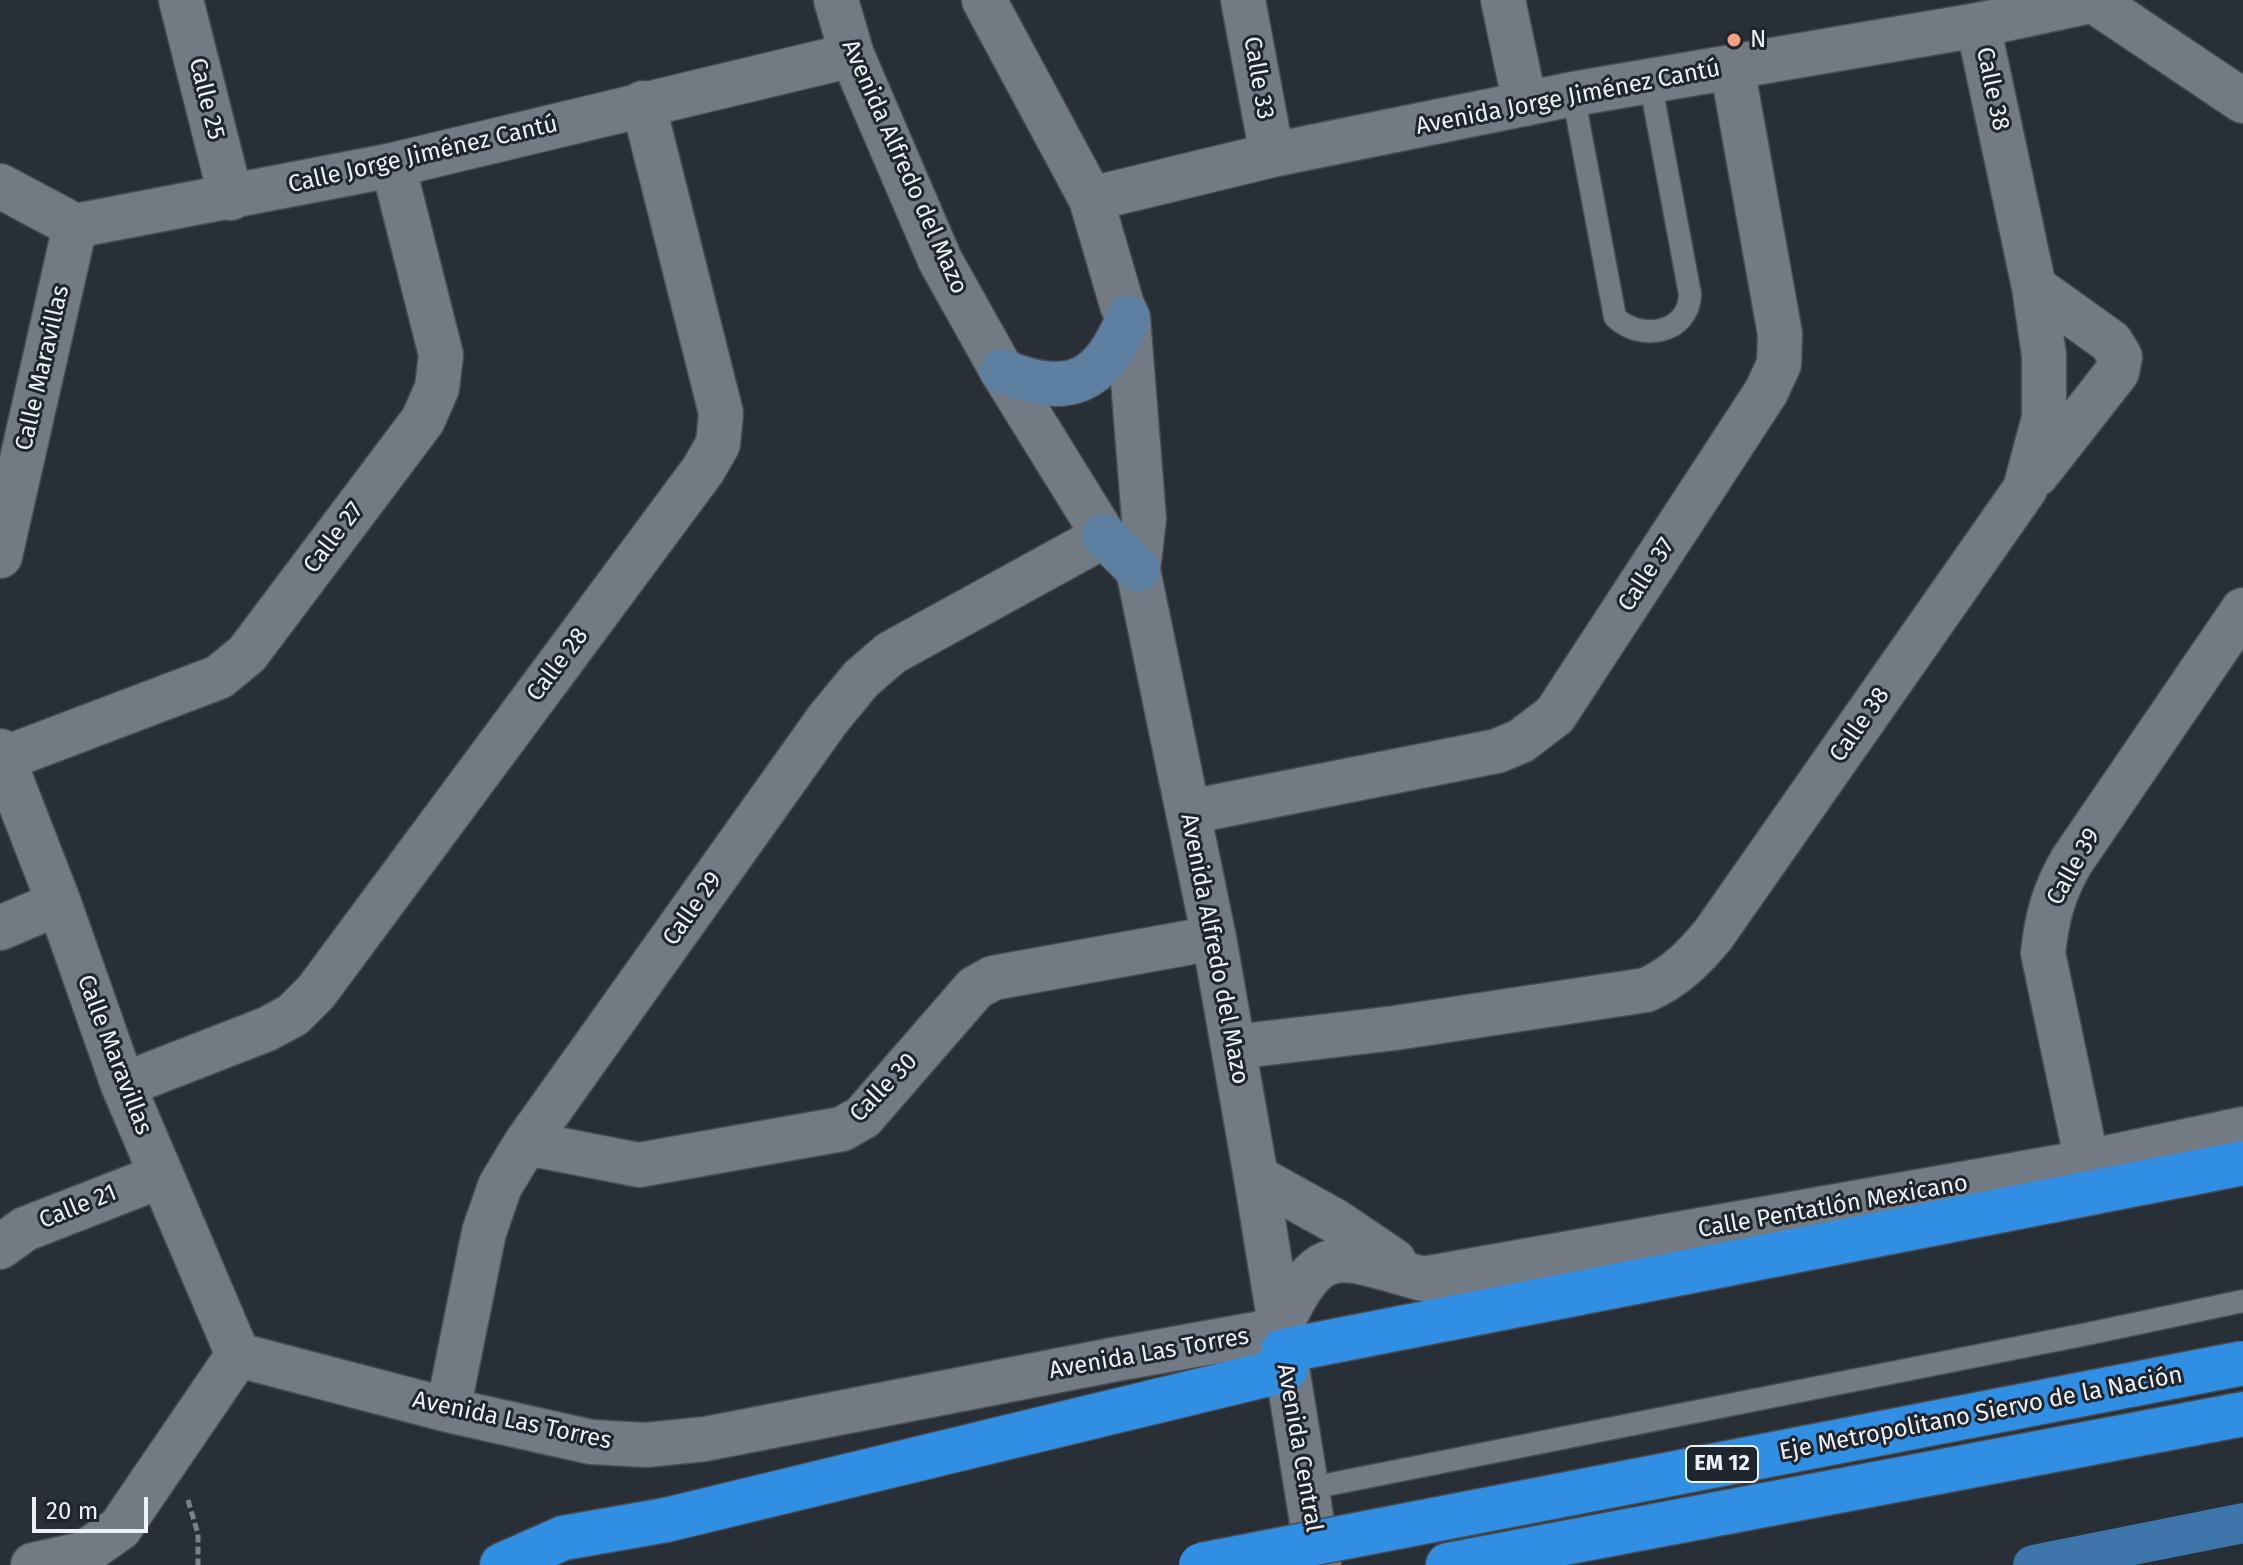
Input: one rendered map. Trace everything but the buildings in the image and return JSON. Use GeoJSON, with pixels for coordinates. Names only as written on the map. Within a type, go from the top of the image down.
{"type":"FeatureCollection","features":[{"type":"Feature","properties":{"kind":"highway"},"geometry":{"type":"LineString","coordinates":[[502,1565],[563,1538],[682,1517],[1283,1351],[2243,1163]]}},
{"type":"Feature","properties":{"kind":"highway","name":"Eje Metropolitano Siervo de la Nación"},"geometry":{"type":"LineString","coordinates":[[1201,1565],[2243,1363]]}},
{"type":"Feature","properties":{"kind":"highway","name":"Eje Metropolitano Siervo de la Nación"},"geometry":{"type":"LineString","coordinates":[[1448,1565],[2243,1414]]}},
{"type":"Feature","properties":{"kind":"main road"},"geometry":{"type":"LineString","coordinates":[[1002,371],[1044,385],[1080,380],[1101,367],[1117,347],[1128,318]]}},
{"type":"Feature","properties":{"kind":"main road","name":"Avenida Alfredo del Mazo"},"geometry":{"type":"LineString","coordinates":[[1104,536],[1138,570]]}},
{"type":"Feature","properties":{"kind":"street","name":"Calle 25"},"geometry":{"type":"LineString","coordinates":[[181,0],[231,198]]}},
{"type":"Feature","properties":{"kind":"street","name":"Avenida Alfredo del Mazo"},"geometry":{"type":"LineString","coordinates":[[836,0],[852,55],[940,260],[1002,371],[1104,536]]}},
{"type":"Feature","properties":{"kind":"street","name":"Avenida Alfredo del Mazo"},"geometry":{"type":"LineString","coordinates":[[984,0],[1091,199],[1128,318],[1144,519],[1138,570],[1214,938],[1283,1351]]}},
{"type":"Feature","properties":{"kind":"street","name":"Calle 33"},"geometry":{"type":"LineString","coordinates":[[1243,0],[1272,155]]}},
{"type":"Feature","properties":{"kind":"street"},"geometry":{"type":"LineString","coordinates":[[1503,0],[1525,104]]}},
{"type":"Feature","properties":{"kind":"street","name":"Avenida Jorge Jiménez Cantú"},"geometry":{"type":"LineString","coordinates":[[1091,199],[1272,155],[1573,94],[1978,25],[2095,0]]}},
{"type":"Feature","properties":{"kind":"street"},"geometry":{"type":"LineString","coordinates":[[2095,0],[2243,101]]}},
{"type":"Feature","properties":{"kind":"street","name":"Calle 38"},"geometry":{"type":"LineString","coordinates":[[1234,1047],[1395,1028],[1646,990],[1664,982],[1684,967],[1713,935],[2025,489],[2044,418],[2044,355],[2034,287],[1978,25]]}},
{"type":"Feature","properties":{"kind":"street","name":"Calle Jorge Jiménez Cantú"},"geometry":{"type":"LineString","coordinates":[[75,226],[393,165],[852,55]]}},
{"type":"Feature","properties":{"kind":"street","name":"Calle 37"},"geometry":{"type":"LineString","coordinates":[[1189,812],[1497,751],[1521,741],[1555,715],[1766,392],[1779,364],[1780,334],[1732,67]]}},
{"type":"Feature","properties":{"kind":"street","name":"Calle 28"},"geometry":{"type":"LineString","coordinates":[[123,1085],[267,1029],[293,1015],[316,992],[703,470],[718,444],[721,413],[643,103]]}},
{"type":"Feature","properties":{"kind":"street","name":"Calle 27"},"geometry":{"type":"LineString","coordinates":[[2,755],[219,677],[247,654],[423,420],[437,388],[441,355],[393,165]]}},
{"type":"Feature","properties":{"kind":"street"},"geometry":{"type":"LineString","coordinates":[[0,186],[75,226]]}},
{"type":"Feature","properties":{"kind":"street","name":"Calle Maravillas"},"geometry":{"type":"LineString","coordinates":[[0,556],[75,226]]}},
{"type":"Feature","properties":{"kind":"street"},"geometry":{"type":"LineString","coordinates":[[2025,489],[2120,364],[2120,357],[2111,342],[2034,287]]}},
{"type":"Feature","properties":{"kind":"street","name":"Calle 29"},"geometry":{"type":"LineString","coordinates":[[448,1410],[484,1232],[500,1186],[526,1143],[828,719],[861,679],[891,653],[1104,536]]}},
{"type":"Feature","properties":{"kind":"street","name":"Calle 39"},"geometry":{"type":"LineString","coordinates":[[2087,1162],[2043,953],[2047,919],[2055,891],[2071,862],[2243,610]]}},
{"type":"Feature","properties":{"kind":"street","name":"Calle Maravillas"},"geometry":{"type":"LineString","coordinates":[[2,755],[59,903],[123,1085],[238,1355]]}},
{"type":"Feature","properties":{"kind":"street"},"geometry":{"type":"LineString","coordinates":[[0,928],[59,903]]}},
{"type":"Feature","properties":{"kind":"street","name":"Calle 30"},"geometry":{"type":"LineString","coordinates":[[526,1143],[639,1165],[842,1129],[863,1117],[975,988],[993,978],[1214,938]]}},
{"type":"Feature","properties":{"kind":"street","name":"Calle Pentatlón Mexicano"},"geometry":{"type":"LineString","coordinates":[[1283,1351],[1296,1292],[1321,1264],[1346,1258],[1423,1279],[2087,1162],[2243,1129]]}},
{"type":"Feature","properties":{"kind":"street","name":"Calle 21"},"geometry":{"type":"LineString","coordinates":[[0,1247],[25,1229],[161,1176]]}},
{"type":"Feature","properties":{"kind":"street"},"geometry":{"type":"LineString","coordinates":[[1256,1177],[1335,1221],[1423,1279]]}},
{"type":"Feature","properties":{"kind":"street","name":"Avenida Las Torres"},"geometry":{"type":"LineString","coordinates":[[238,1355],[448,1410],[591,1442],[646,1445],[705,1439],[1117,1359],[1283,1351]]}},
{"type":"Feature","properties":{"kind":"street","name":"Avenida Central"},"geometry":{"type":"LineString","coordinates":[[1283,1351],[1319,1565]]}},
{"type":"Feature","properties":{"kind":"street"},"geometry":{"type":"LineString","coordinates":[[33,1565],[83,1554],[120,1528],[238,1355]]}},
{"type":"Feature","properties":{"kind":"lane"},"geometry":{"type":"LineString","coordinates":[[1573,94],[1615,317],[1633,330],[1665,328],[1685,317],[1690,306],[1690,294],[1650,81]]}},
{"type":"Feature","properties":{"kind":"lane"},"geometry":{"type":"LineString","coordinates":[[1306,1489],[2243,1301]]}},
{"type":"Feature","properties":{"kind":"path"},"geometry":{"type":"LineString","coordinates":[[168,1460],[191,1505],[198,1534],[198,1565]]}},
{"type":"Feature","properties":{"kind":"waterway"},"geometry":{"type":"LineString","coordinates":[[2033,1565],[2243,1523]]}},
{"type":"Feature","properties":{"kind":"place","name":"N"},"geometry":{"type":"Point","coordinates":[1734,40]}}]}
